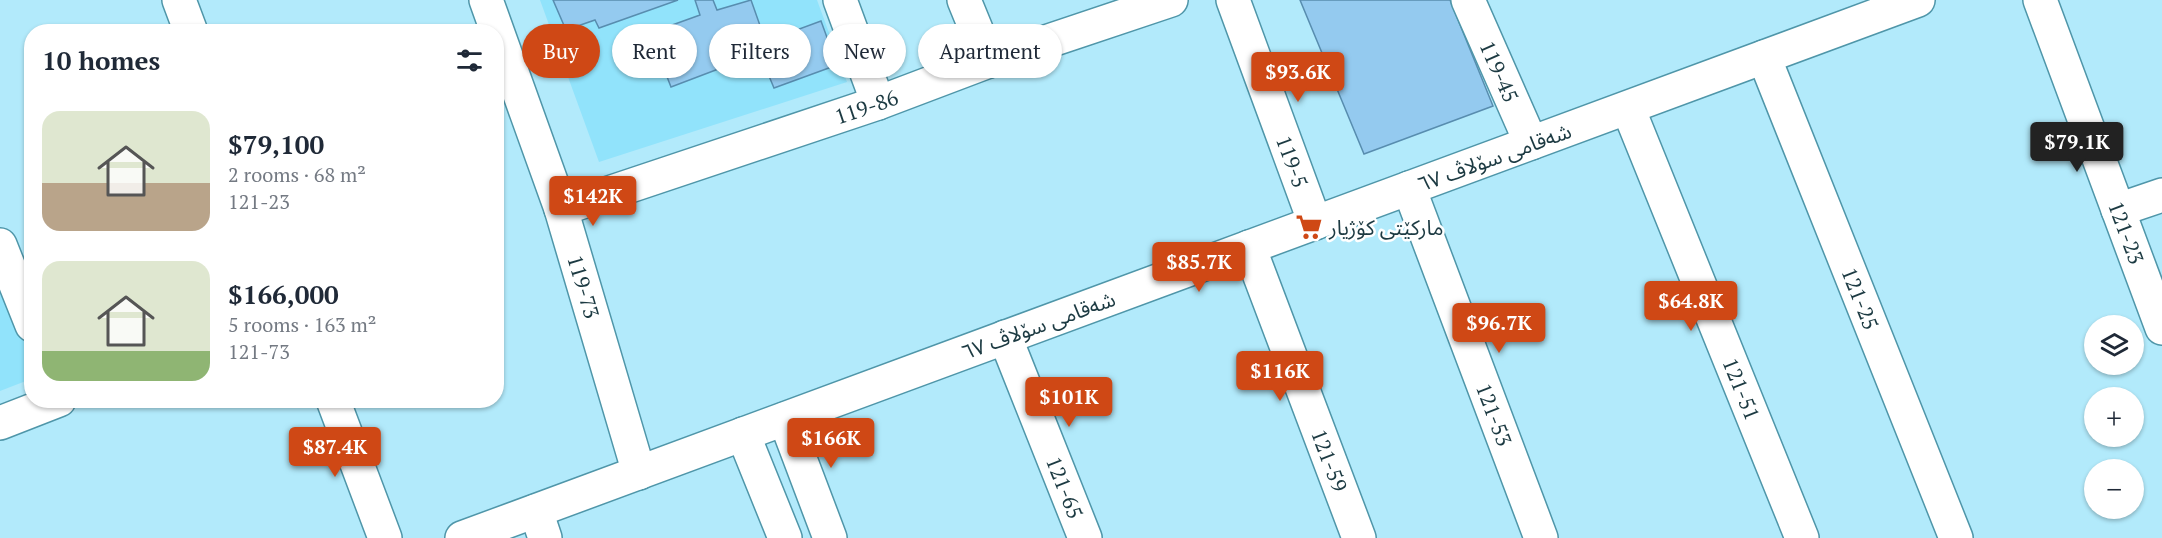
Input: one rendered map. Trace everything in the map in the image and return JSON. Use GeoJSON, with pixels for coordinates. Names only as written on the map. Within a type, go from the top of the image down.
{"type":"FeatureCollection","features":[{"type":"Feature","properties":{"kind":"street"},"geometry":{"type":"LineString","coordinates":[[179,0],[188,24]]}},
{"type":"Feature","properties":{"kind":"street","name":"119-73"},"geometry":{"type":"LineString","coordinates":[[486,0],[495,24]]}},
{"type":"Feature","properties":{"kind":"street"},"geometry":{"type":"LineString","coordinates":[[840,0],[878,103]]}},
{"type":"Feature","properties":{"kind":"street"},"geometry":{"type":"LineString","coordinates":[[964,0],[974,24]]}},
{"type":"Feature","properties":{"kind":"street","name":"119-86"},"geometry":{"type":"LineString","coordinates":[[1062,37],[1171,0]]}},
{"type":"Feature","properties":{"kind":"street","name":"119-5"},"geometry":{"type":"LineString","coordinates":[[1233,0],[1315,223]]}},
{"type":"Feature","properties":{"kind":"street","name":"119-45"},"geometry":{"type":"LineString","coordinates":[[1468,0],[1532,143]]}},
{"type":"Feature","properties":{"kind":"street","name":"شەقامی سۆلاڤ ٦٧"},"geometry":{"type":"LineString","coordinates":[[462,538],[540,524],[639,473],[1918,0]]}},
{"type":"Feature","properties":{"kind":"street","name":"121-23"},"geometry":{"type":"LineString","coordinates":[[2040,0],[2162,328]]}},
{"type":"Feature","properties":{"kind":"street","name":"119-73"},"geometry":{"type":"LineString","coordinates":[[504,50],[561,209],[639,473]]}},
{"type":"Feature","properties":{"kind":"street","name":"121-25"},"geometry":{"type":"LineString","coordinates":[[1764,57],[1956,538]]}},
{"type":"Feature","properties":{"kind":"street","name":"119-86"},"geometry":{"type":"LineString","coordinates":[[561,209],[878,103],[944,78]]}},
{"type":"Feature","properties":{"kind":"street","name":"121-51"},"geometry":{"type":"LineString","coordinates":[[1628,108],[1802,538]]}},
{"type":"Feature","properties":{"kind":"street","name":"121-53"},"geometry":{"type":"LineString","coordinates":[[1409,188],[1541,538]]}},
{"type":"Feature","properties":{"kind":"street"},"geometry":{"type":"LineString","coordinates":[[2118,210],[2162,195]]}},
{"type":"Feature","properties":{"kind":"street"},"geometry":{"type":"LineString","coordinates":[[0,245],[24,304]]}},
{"type":"Feature","properties":{"kind":"street","name":"121-59"},"geometry":{"type":"LineString","coordinates":[[1249,247],[1359,538]]}},
{"type":"Feature","properties":{"kind":"street","name":"121-65"},"geometry":{"type":"LineString","coordinates":[[1005,337],[1085,538]]}},
{"type":"Feature","properties":{"kind":"street"},"geometry":{"type":"LineString","coordinates":[[0,423],[38,408]]}},
{"type":"Feature","properties":{"kind":"street"},"geometry":{"type":"LineString","coordinates":[[336,408],[385,538]]}},
{"type":"Feature","properties":{"kind":"street"},"geometry":{"type":"LineString","coordinates":[[785,419],[830,538]]}},
{"type":"Feature","properties":{"kind":"street"},"geometry":{"type":"LineString","coordinates":[[743,434],[785,538]]}},
{"type":"Feature","properties":{"kind":"shaded area"},"geometry":{"type":"Polygon","coordinates":[[[540,0],[817,0],[826,24],[823,24],[823,78],[846,78],[847,82],[599,162],[568,78],[600,78],[600,24],[549,24],[540,0]]]}},
{"type":"Feature","properties":{"kind":"shaded area"},"geometry":{"type":"Polygon","coordinates":[[[0,266],[24,329],[24,382],[0,391],[0,266]]]}},
{"type":"Feature","properties":{"kind":"building"},"geometry":{"type":"Polygon","coordinates":[[[553,0],[678,0],[600,28],[600,24],[597,24],[595,20],[583,24],[563,24],[553,0]]]}},
{"type":"Feature","properties":{"kind":"building"},"geometry":{"type":"Polygon","coordinates":[[[695,0],[713,0],[717,10],[751,0],[759,24],[709,24],[709,73],[697,77],[697,24],[675,24],[700,15],[695,0]]]}},
{"type":"Feature","properties":{"kind":"building"},"geometry":{"type":"Polygon","coordinates":[[[1300,0],[1450,0],[1493,106],[1364,154],[1300,0]]]}},
{"type":"Feature","properties":{"kind":"building"},"geometry":{"type":"Polygon","coordinates":[[[821,21],[823,26],[823,70],[811,74],[811,25],[821,21]]]}},
{"type":"Feature","properties":{"kind":"building"},"geometry":{"type":"Polygon","coordinates":[[[668,78],[695,78],[671,87],[668,78]]]}},
{"type":"Feature","properties":{"kind":"building"},"geometry":{"type":"Polygon","coordinates":[[[770,78],[801,78],[774,88],[770,78]]]}},
{"type":"Feature","properties":{"kind":"place","name":"مارکێتی کۆژیار"},"geometry":{"type":"Point","coordinates":[1309,227]}}]}
